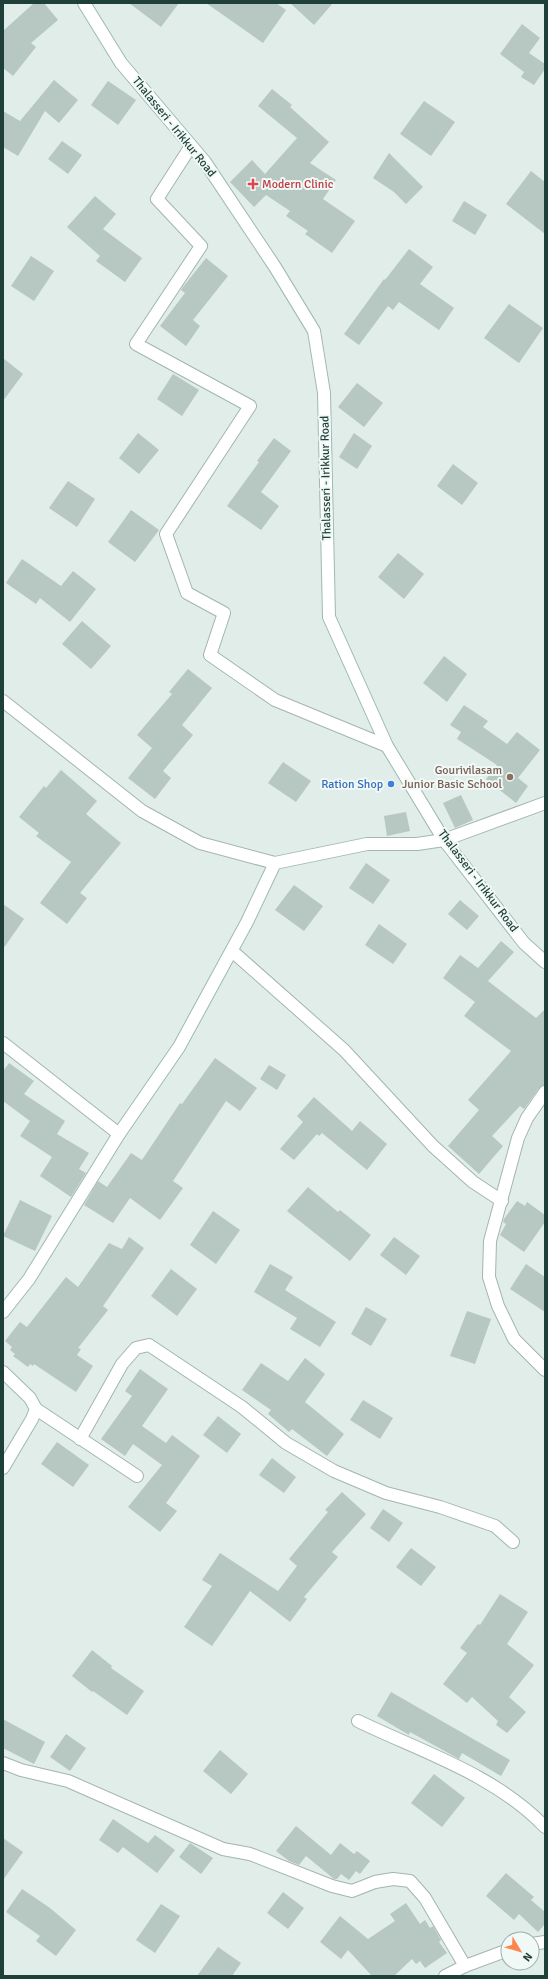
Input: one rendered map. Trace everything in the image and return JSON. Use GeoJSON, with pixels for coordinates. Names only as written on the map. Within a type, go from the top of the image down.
{"type":"FeatureCollection","features":[{"type":"Feature","properties":{"kind":"street","name":"Thalasseri - Irikkur Road"},"geometry":{"type":"LineString","coordinates":[[84,3],[121,63],[205,162],[258,241],[314,331],[324,393],[329,617],[387,746],[444,840],[524,944],[545,962]]}},
{"type":"Feature","properties":{"kind":"street"},"geometry":{"type":"LineString","coordinates":[[191,146],[157,199],[201,246],[136,344],[250,406],[166,534],[187,593],[224,613],[210,655],[275,700],[387,746]]}},
{"type":"Feature","properties":{"kind":"street"},"geometry":{"type":"LineString","coordinates":[[3,701],[142,811],[200,843],[275,863],[367,844],[417,844],[444,840],[545,803]]}},
{"type":"Feature","properties":{"kind":"street"},"geometry":{"type":"LineString","coordinates":[[3,1312],[29,1279],[119,1134],[179,1047],[232,951],[275,863]]}},
{"type":"Feature","properties":{"kind":"street"},"geometry":{"type":"LineString","coordinates":[[232,951],[344,1050],[433,1146],[473,1182],[502,1201]]}},
{"type":"Feature","properties":{"kind":"street"},"geometry":{"type":"LineString","coordinates":[[3,1043],[119,1134]]}},
{"type":"Feature","properties":{"kind":"street"},"geometry":{"type":"LineString","coordinates":[[545,1092],[527,1118],[518,1138],[490,1241],[489,1277],[498,1306],[514,1339],[545,1370]]}},
{"type":"Feature","properties":{"kind":"street"},"geometry":{"type":"LineString","coordinates":[[80,1439],[122,1364],[136,1348],[149,1345],[242,1407],[286,1443],[334,1471],[386,1493],[440,1507],[495,1526],[513,1542]]}},
{"type":"Feature","properties":{"kind":"street"},"geometry":{"type":"LineString","coordinates":[[3,1372],[30,1398],[36,1409],[137,1476]]}},
{"type":"Feature","properties":{"kind":"street"},"geometry":{"type":"LineString","coordinates":[[3,1468],[32,1419],[36,1409]]}},
{"type":"Feature","properties":{"kind":"street"},"geometry":{"type":"LineString","coordinates":[[358,1721],[479,1777],[510,1797],[545,1827]]}},
{"type":"Feature","properties":{"kind":"street"},"geometry":{"type":"LineString","coordinates":[[3,1763],[21,1770],[68,1781],[223,1849],[250,1854],[332,1886],[352,1891],[375,1882],[393,1879],[410,1881],[424,1898],[465,1966]]}},
{"type":"Feature","properties":{"kind":"street"},"geometry":{"type":"LineString","coordinates":[[445,1976],[465,1966],[500,1953]]}},
{"type":"Feature","properties":{"kind":"building"},"geometry":{"type":"Polygon","coordinates":[[[34,3],[44,3],[58,20],[31,43],[36,47],[13,76],[3,68],[3,31],[34,3]]]}},
{"type":"Feature","properties":{"kind":"building"},"geometry":{"type":"Polygon","coordinates":[[[129,3],[179,3],[161,27],[129,3]]]}},
{"type":"Feature","properties":{"kind":"building"},"geometry":{"type":"Polygon","coordinates":[[[206,3],[276,3],[286,10],[263,43],[206,3]]]}},
{"type":"Feature","properties":{"kind":"building"},"geometry":{"type":"Polygon","coordinates":[[[290,3],[333,3],[314,25],[290,3]]]}},
{"type":"Feature","properties":{"kind":"building"},"geometry":{"type":"Polygon","coordinates":[[[522,24],[540,38],[529,53],[545,64],[545,69],[534,85],[521,77],[524,72],[500,54],[522,24]]]}},
{"type":"Feature","properties":{"kind":"building"},"geometry":{"type":"Polygon","coordinates":[[[54,80],[78,100],[59,123],[45,111],[18,156],[3,147],[3,111],[20,121],[54,80]]]}},
{"type":"Feature","properties":{"kind":"building"},"geometry":{"type":"Polygon","coordinates":[[[108,81],[136,100],[118,125],[91,105],[108,81]]]}},
{"type":"Feature","properties":{"kind":"building"},"geometry":{"type":"Polygon","coordinates":[[[272,89],[292,105],[290,107],[329,142],[310,163],[336,180],[323,199],[355,221],[332,253],[305,234],[308,231],[286,216],[290,211],[266,195],[254,207],[230,182],[252,160],[265,174],[297,138],[258,106],[272,89]]]}},
{"type":"Feature","properties":{"kind":"building"},"geometry":{"type":"Polygon","coordinates":[[[424,101],[455,122],[431,156],[400,134],[424,101]]]}},
{"type":"Feature","properties":{"kind":"building"},"geometry":{"type":"Polygon","coordinates":[[[62,141],[82,155],[68,174],[48,159],[62,141]]]}},
{"type":"Feature","properties":{"kind":"building"},"geometry":{"type":"Polygon","coordinates":[[[389,153],[423,187],[406,204],[394,192],[373,178],[389,153]]]}},
{"type":"Feature","properties":{"kind":"building"},"geometry":{"type":"Polygon","coordinates":[[[531,171],[545,182],[545,234],[506,204],[531,171]]]}},
{"type":"Feature","properties":{"kind":"building"},"geometry":{"type":"Polygon","coordinates":[[[95,196],[116,214],[103,229],[142,258],[125,282],[96,261],[100,256],[67,227],[95,196]]]}},
{"type":"Feature","properties":{"kind":"building"},"geometry":{"type":"Polygon","coordinates":[[[464,201],[487,215],[475,235],[452,221],[464,201]]]}},
{"type":"Feature","properties":{"kind":"building"},"geometry":{"type":"Polygon","coordinates":[[[409,249],[433,267],[420,284],[454,308],[439,330],[399,302],[393,310],[388,306],[359,345],[344,334],[384,279],[385,280],[409,249]]]}},
{"type":"Feature","properties":{"kind":"building"},"geometry":{"type":"Polygon","coordinates":[[[31,256],[54,271],[34,301],[11,286],[31,256]]]}},
{"type":"Feature","properties":{"kind":"building"},"geometry":{"type":"Polygon","coordinates":[[[206,258],[228,276],[193,320],[200,326],[186,346],[160,326],[185,293],[181,290],[183,287],[206,258]]]}},
{"type":"Feature","properties":{"kind":"building"},"geometry":{"type":"Polygon","coordinates":[[[509,304],[543,328],[519,363],[484,338],[509,304]]]}},
{"type":"Feature","properties":{"kind":"building"},"geometry":{"type":"Polygon","coordinates":[[[3,358],[23,374],[3,401],[3,358]]]}},
{"type":"Feature","properties":{"kind":"building"},"geometry":{"type":"Polygon","coordinates":[[[173,374],[199,390],[182,416],[157,399],[173,374]]]}},
{"type":"Feature","properties":{"kind":"building"},"geometry":{"type":"Polygon","coordinates":[[[357,383],[383,403],[364,427],[338,407],[357,383]]]}},
{"type":"Feature","properties":{"kind":"building"},"geometry":{"type":"Polygon","coordinates":[[[138,433],[159,450],[139,474],[119,458],[138,433]]]}},
{"type":"Feature","properties":{"kind":"building"},"geometry":{"type":"Polygon","coordinates":[[[354,433],[372,446],[357,469],[339,457],[354,433]]]}},
{"type":"Feature","properties":{"kind":"building"},"geometry":{"type":"Polygon","coordinates":[[[274,438],[291,451],[261,492],[279,506],[261,530],[227,506],[259,462],[257,461],[274,438]]]}},
{"type":"Feature","properties":{"kind":"building"},"geometry":{"type":"Polygon","coordinates":[[[453,464],[478,483],[462,505],[437,486],[453,464]]]}},
{"type":"Feature","properties":{"kind":"building"},"geometry":{"type":"Polygon","coordinates":[[[68,481],[95,499],[77,527],[49,508],[68,481]]]}},
{"type":"Feature","properties":{"kind":"building"},"geometry":{"type":"Polygon","coordinates":[[[131,510],[159,530],[135,562],[108,542],[131,510]]]}},
{"type":"Feature","properties":{"kind":"building"},"geometry":{"type":"Polygon","coordinates":[[[398,553],[424,574],[404,599],[378,577],[398,553]]]}},
{"type":"Feature","properties":{"kind":"building"},"geometry":{"type":"Polygon","coordinates":[[[22,559],[61,586],[73,571],[96,589],[70,622],[40,598],[36,604],[6,583],[22,559]]]}},
{"type":"Feature","properties":{"kind":"building"},"geometry":{"type":"Polygon","coordinates":[[[82,621],[111,646],[91,669],[62,644],[82,621]]]}},
{"type":"Feature","properties":{"kind":"building"},"geometry":{"type":"Polygon","coordinates":[[[444,656],[467,674],[447,702],[423,683],[444,656]]]}},
{"type":"Feature","properties":{"kind":"building"},"geometry":{"type":"Polygon","coordinates":[[[188,669],[212,688],[182,725],[193,735],[163,771],[171,778],[155,799],[128,778],[152,748],[137,735],[172,694],[169,692],[188,669]]]}},
{"type":"Feature","properties":{"kind":"building"},"geometry":{"type":"Polygon","coordinates":[[[464,705],[488,721],[483,727],[507,744],[517,732],[540,750],[518,778],[528,786],[516,803],[486,779],[497,765],[457,739],[461,732],[450,725],[464,705]]]}},
{"type":"Feature","properties":{"kind":"building"},"geometry":{"type":"Polygon","coordinates":[[[283,762],[311,781],[296,802],[268,783],[283,762]]]}},
{"type":"Feature","properties":{"kind":"building"},"geometry":{"type":"Polygon","coordinates":[[[61,770],[97,801],[86,814],[121,843],[80,893],[87,898],[67,924],[40,903],[71,862],[36,836],[39,833],[19,817],[44,786],[46,788],[61,770]]]}},
{"type":"Feature","properties":{"kind":"building"},"geometry":{"type":"Polygon","coordinates":[[[461,795],[473,820],[455,828],[443,803],[461,795]]]}},
{"type":"Feature","properties":{"kind":"building"},"geometry":{"type":"Polygon","coordinates":[[[406,812],[410,831],[387,836],[384,816],[406,812]]]}},
{"type":"Feature","properties":{"kind":"building"},"geometry":{"type":"Polygon","coordinates":[[[366,863],[390,880],[373,904],[349,888],[366,863]]]}},
{"type":"Feature","properties":{"kind":"building"},"geometry":{"type":"Polygon","coordinates":[[[294,885],[323,906],[304,931],[275,910],[294,885]]]}},
{"type":"Feature","properties":{"kind":"building"},"geometry":{"type":"Polygon","coordinates":[[[460,900],[479,916],[467,930],[448,914],[460,900]]]}},
{"type":"Feature","properties":{"kind":"building"},"geometry":{"type":"Polygon","coordinates":[[[3,904],[24,919],[3,949],[3,904]]]}},
{"type":"Feature","properties":{"kind":"building"},"geometry":{"type":"Polygon","coordinates":[[[379,924],[407,944],[393,964],[365,945],[379,924]]]}},
{"type":"Feature","properties":{"kind":"building"},"geometry":{"type":"Polygon","coordinates":[[[501,941],[514,952],[488,981],[536,1018],[545,1009],[545,1085],[539,1088],[524,1109],[520,1106],[492,1136],[503,1146],[479,1174],[448,1146],[479,1110],[468,1100],[511,1051],[464,1016],[475,1002],[443,978],[460,955],[478,968],[501,941]]]}},
{"type":"Feature","properties":{"kind":"building"},"geometry":{"type":"Polygon","coordinates":[[[215,1058],[257,1088],[240,1111],[226,1101],[173,1181],[183,1188],[160,1220],[130,1198],[113,1223],[84,1205],[98,1181],[107,1187],[131,1153],[142,1160],[180,1103],[182,1104],[215,1058]]]}},
{"type":"Feature","properties":{"kind":"building"},"geometry":{"type":"Polygon","coordinates":[[[9,1063],[34,1081],[24,1094],[65,1121],[57,1134],[89,1153],[79,1169],[86,1173],[71,1197],[40,1176],[52,1157],[20,1136],[30,1121],[3,1101],[3,1071],[9,1063]]]}},
{"type":"Feature","properties":{"kind":"building"},"geometry":{"type":"Polygon","coordinates":[[[269,1065],[286,1075],[277,1090],[260,1079],[269,1065]]]}},
{"type":"Feature","properties":{"kind":"building"},"geometry":{"type":"Polygon","coordinates":[[[314,1097],[352,1131],[360,1121],[387,1144],[367,1170],[322,1133],[319,1136],[317,1134],[294,1160],[280,1149],[303,1122],[297,1116],[314,1097]]]}},
{"type":"Feature","properties":{"kind":"building"},"geometry":{"type":"Polygon","coordinates":[[[308,1187],[338,1212],[340,1210],[371,1235],[350,1261],[287,1211],[308,1187]]]}},
{"type":"Feature","properties":{"kind":"building"},"geometry":{"type":"Polygon","coordinates":[[[20,1200],[52,1216],[35,1251],[3,1236],[20,1200]]]}},
{"type":"Feature","properties":{"kind":"building"},"geometry":{"type":"Polygon","coordinates":[[[517,1201],[525,1206],[527,1202],[545,1215],[545,1222],[524,1252],[500,1235],[506,1224],[503,1222],[504,1219],[517,1201]]]}},
{"type":"Feature","properties":{"kind":"building"},"geometry":{"type":"Polygon","coordinates":[[[213,1211],[240,1230],[216,1264],[190,1245],[213,1211]]]}},
{"type":"Feature","properties":{"kind":"building"},"geometry":{"type":"Polygon","coordinates":[[[129,1237],[144,1248],[103,1306],[108,1310],[78,1348],[81,1349],[77,1355],[93,1366],[76,1392],[34,1364],[33,1366],[30,1364],[28,1367],[13,1356],[15,1354],[10,1350],[12,1347],[5,1341],[20,1322],[27,1327],[66,1277],[78,1287],[109,1243],[122,1249],[129,1237]]]}},
{"type":"Feature","properties":{"kind":"building"},"geometry":{"type":"Polygon","coordinates":[[[394,1237],[420,1256],[406,1275],[380,1255],[394,1237]]]}},
{"type":"Feature","properties":{"kind":"building"},"geometry":{"type":"Polygon","coordinates":[[[270,1264],[293,1277],[285,1290],[336,1322],[320,1347],[290,1329],[297,1318],[254,1292],[270,1264]]]}},
{"type":"Feature","properties":{"kind":"building"},"geometry":{"type":"Polygon","coordinates":[[[526,1264],[545,1277],[545,1312],[510,1289],[526,1264]]]}},
{"type":"Feature","properties":{"kind":"building"},"geometry":{"type":"Polygon","coordinates":[[[171,1269],[197,1289],[177,1316],[151,1296],[171,1269]]]}},
{"type":"Feature","properties":{"kind":"building"},"geometry":{"type":"Polygon","coordinates":[[[366,1307],[387,1319],[371,1346],[351,1334],[366,1307]]]}},
{"type":"Feature","properties":{"kind":"building"},"geometry":{"type":"Polygon","coordinates":[[[467,1311],[491,1319],[475,1364],[450,1356],[467,1311]]]}},
{"type":"Feature","properties":{"kind":"building"},"geometry":{"type":"Polygon","coordinates":[[[305,1358],[325,1374],[305,1402],[344,1434],[327,1456],[292,1429],[289,1432],[268,1414],[271,1410],[242,1390],[261,1363],[288,1381],[305,1358]]]}},
{"type":"Feature","properties":{"kind":"building"},"geometry":{"type":"Polygon","coordinates":[[[140,1369],[168,1389],[142,1426],[166,1443],[172,1435],[200,1456],[166,1503],[177,1511],[160,1532],[128,1507],[162,1465],[133,1444],[125,1456],[101,1439],[132,1396],[125,1391],[140,1369]]]}},
{"type":"Feature","properties":{"kind":"building"},"geometry":{"type":"Polygon","coordinates":[[[363,1400],[393,1418],[380,1439],[350,1420],[363,1400]]]}},
{"type":"Feature","properties":{"kind":"building"},"geometry":{"type":"Polygon","coordinates":[[[218,1416],[241,1434],[227,1453],[203,1435],[218,1416]]]}},
{"type":"Feature","properties":{"kind":"building"},"geometry":{"type":"Polygon","coordinates":[[[57,1442],[89,1465],[73,1487],[41,1464],[57,1442]]]}},
{"type":"Feature","properties":{"kind":"building"},"geometry":{"type":"Polygon","coordinates":[[[272,1458],[296,1477],[284,1493],[259,1475],[272,1458]]]}},
{"type":"Feature","properties":{"kind":"building"},"geometry":{"type":"Polygon","coordinates":[[[342,1492],[366,1514],[332,1552],[338,1557],[304,1597],[307,1599],[290,1622],[250,1591],[212,1646],[184,1627],[212,1586],[202,1580],[220,1553],[278,1591],[297,1566],[289,1559],[328,1512],[325,1510],[342,1492]]]}},
{"type":"Feature","properties":{"kind":"building"},"geometry":{"type":"Polygon","coordinates":[[[383,1509],[403,1523],[389,1542],[370,1528],[383,1509]]]}},
{"type":"Feature","properties":{"kind":"building"},"geometry":{"type":"Polygon","coordinates":[[[411,1548],[436,1567],[421,1586],[396,1567],[411,1548]]]}},
{"type":"Feature","properties":{"kind":"building"},"geometry":{"type":"Polygon","coordinates":[[[500,1594],[528,1612],[507,1644],[534,1665],[509,1697],[526,1712],[507,1733],[496,1725],[498,1721],[472,1697],[467,1703],[443,1684],[467,1653],[460,1648],[478,1624],[480,1625],[500,1594]]]}},
{"type":"Feature","properties":{"kind":"building"},"geometry":{"type":"Polygon","coordinates":[[[92,1650],[112,1666],[111,1668],[144,1691],[127,1715],[93,1691],[92,1692],[72,1676],[92,1650]]]}},
{"type":"Feature","properties":{"kind":"building"},"geometry":{"type":"Polygon","coordinates":[[[391,1692],[510,1760],[501,1776],[462,1753],[459,1759],[410,1732],[409,1735],[377,1716],[391,1692]]]}},
{"type":"Feature","properties":{"kind":"building"},"geometry":{"type":"Polygon","coordinates":[[[3,1719],[45,1742],[34,1764],[3,1748],[3,1719]]]}},
{"type":"Feature","properties":{"kind":"building"},"geometry":{"type":"Polygon","coordinates":[[[66,1734],[86,1748],[70,1771],[50,1757],[66,1734]]]}},
{"type":"Feature","properties":{"kind":"building"},"geometry":{"type":"Polygon","coordinates":[[[220,1750],[248,1774],[231,1794],[203,1771],[220,1750]]]}},
{"type":"Feature","properties":{"kind":"building"},"geometry":{"type":"Polygon","coordinates":[[[434,1774],[465,1798],[442,1827],[411,1803],[434,1774]]]}},
{"type":"Feature","properties":{"kind":"building"},"geometry":{"type":"Polygon","coordinates":[[[113,1819],[148,1843],[155,1835],[175,1850],[157,1873],[123,1847],[118,1853],[99,1840],[113,1819]]]}},
{"type":"Feature","properties":{"kind":"building"},"geometry":{"type":"Polygon","coordinates":[[[296,1826],[331,1855],[340,1843],[354,1854],[357,1851],[370,1861],[360,1874],[356,1871],[349,1880],[341,1874],[337,1879],[334,1879],[306,1856],[299,1865],[289,1861],[276,1851],[296,1826]]]}},
{"type":"Feature","properties":{"kind":"building"},"geometry":{"type":"Polygon","coordinates":[[[3,1838],[23,1852],[3,1880],[3,1838]]]}},
{"type":"Feature","properties":{"kind":"building"},"geometry":{"type":"Polygon","coordinates":[[[190,1843],[213,1858],[201,1874],[179,1857],[190,1843]]]}},
{"type":"Feature","properties":{"kind":"building"},"geometry":{"type":"Polygon","coordinates":[[[506,1873],[534,1897],[531,1900],[545,1912],[545,1924],[539,1931],[537,1931],[519,1914],[514,1920],[486,1896],[506,1873]]]}},
{"type":"Feature","properties":{"kind":"building"},"geometry":{"type":"Polygon","coordinates":[[[22,1889],[50,1908],[76,1930],[56,1956],[36,1941],[40,1936],[6,1912],[22,1889]]]}},
{"type":"Feature","properties":{"kind":"building"},"geometry":{"type":"Polygon","coordinates":[[[283,1892],[304,1908],[288,1929],[267,1913],[283,1892]]]}},
{"type":"Feature","properties":{"kind":"building"},"geometry":{"type":"Polygon","coordinates":[[[406,1903],[420,1924],[425,1920],[430,1928],[433,1926],[441,1940],[439,1942],[447,1953],[425,1968],[420,1961],[416,1964],[412,1959],[394,1976],[372,1976],[348,1950],[341,1959],[320,1942],[340,1916],[368,1939],[395,1921],[390,1914],[406,1903]]]}},
{"type":"Feature","properties":{"kind":"building"},"geometry":{"type":"Polygon","coordinates":[[[161,1904],[180,1916],[155,1953],[136,1940],[161,1904]]]}},
{"type":"Feature","properties":{"kind":"building"},"geometry":{"type":"Polygon","coordinates":[[[218,1947],[241,1963],[232,1976],[197,1976],[218,1947]]]}},
{"type":"Feature","properties":{"kind":"place","name":"Modern Clinic"},"geometry":{"type":"Point","coordinates":[253,184]}},
{"type":"Feature","properties":{"kind":"place","name":"Gourivilasam Junior Basic School"},"geometry":{"type":"Point","coordinates":[510,777]}},
{"type":"Feature","properties":{"kind":"place","name":"Ration Shop"},"geometry":{"type":"Point","coordinates":[391,784]}}]}
